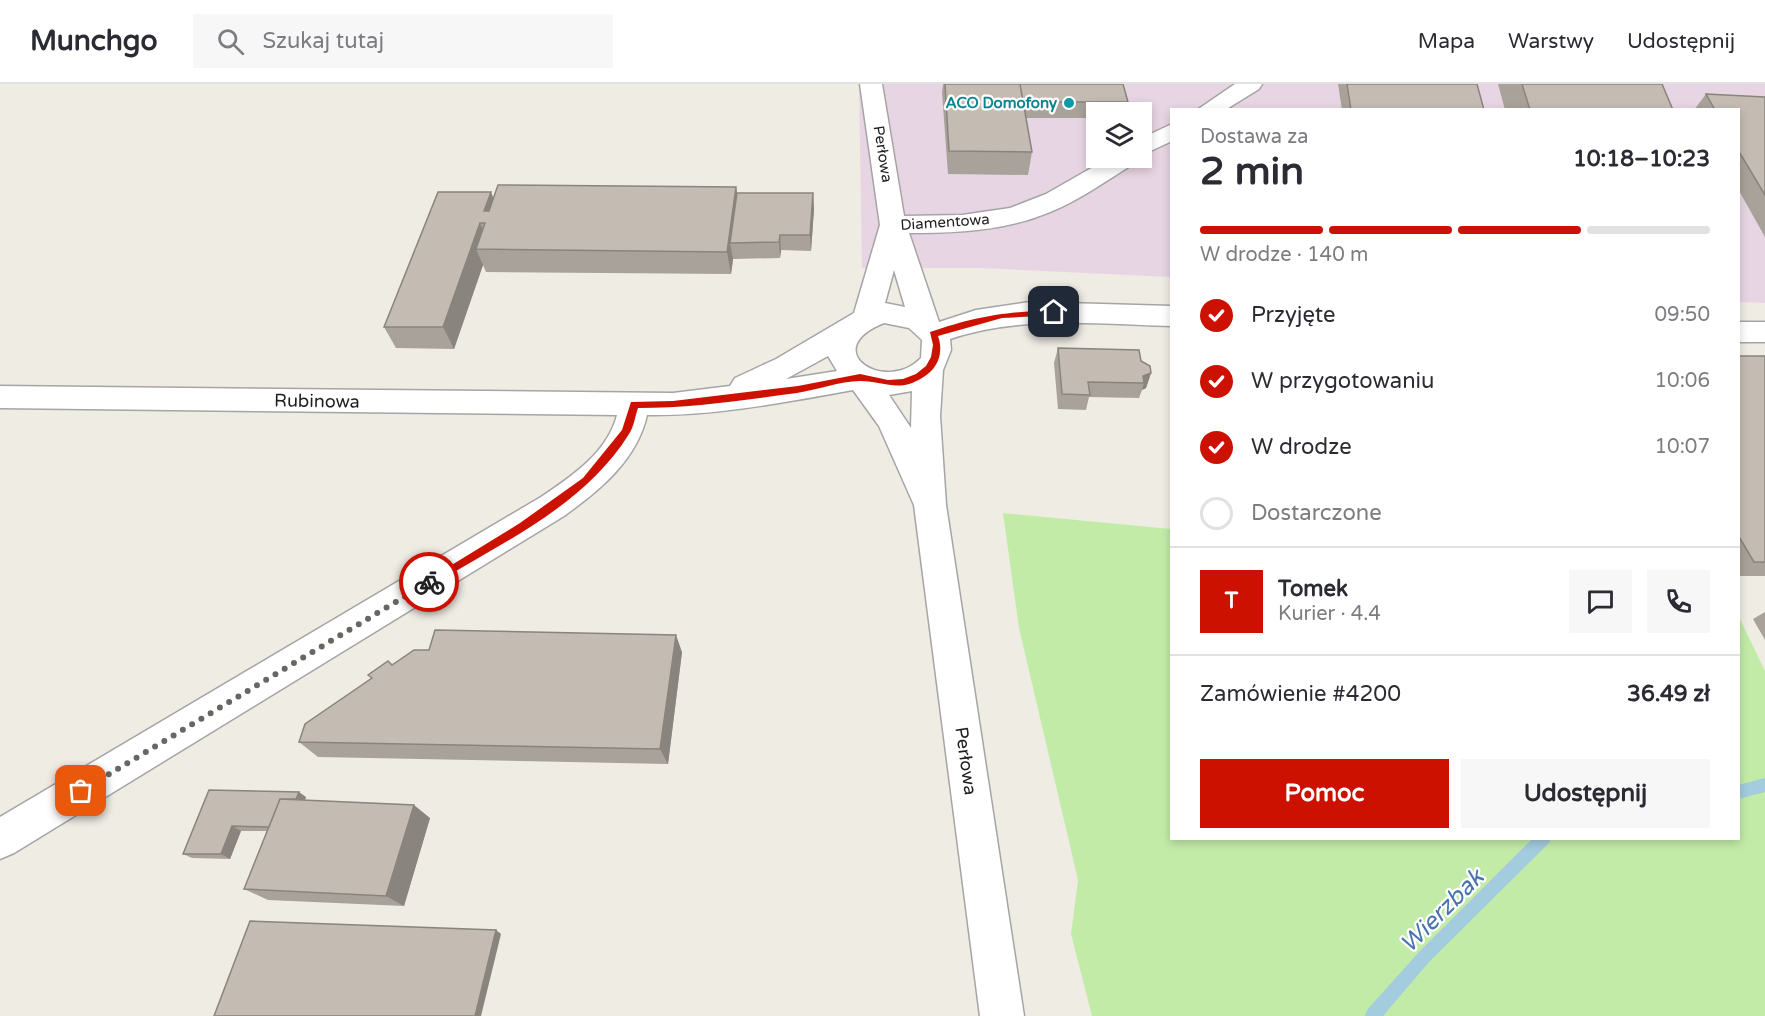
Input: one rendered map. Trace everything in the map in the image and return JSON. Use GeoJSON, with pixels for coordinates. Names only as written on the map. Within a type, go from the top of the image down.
{"type":"FeatureCollection","features":[{"type":"Feature","properties":{"kind":"street","name":"Perłowa"},"geometry":{"type":"LineString","coordinates":[[871,84],[892,225],[929,330]]}},
{"type":"Feature","properties":{"kind":"street"},"geometry":{"type":"LineString","coordinates":[[1211,108],[1251,84]]}},
{"type":"Feature","properties":{"kind":"street"},"geometry":{"type":"LineString","coordinates":[[1152,142],[1170,132]]}},
{"type":"Feature","properties":{"kind":"street","name":"Diamentowa"},"geometry":{"type":"LineString","coordinates":[[892,225],[980,222],[1028,212],[1050,203],[1109,168]]}},
{"type":"Feature","properties":{"kind":"street","name":"Perłowa"},"geometry":{"type":"LineString","coordinates":[[856,325],[892,225]]}},
{"type":"Feature","properties":{"kind":"street"},"geometry":{"type":"LineString","coordinates":[[929,330],[1030,312],[1170,316]]}},
{"type":"Feature","properties":{"kind":"street"},"geometry":{"type":"LineString","coordinates":[[0,839],[523,526],[570,495],[613,450],[627,431],[634,404],[673,404],[716,399],[798,389],[860,378],[888,384],[904,382],[919,376],[929,368],[936,357],[937,345],[929,330],[897,314],[856,325],[786,367],[716,399]]}},
{"type":"Feature","properties":{"kind":"street"},"geometry":{"type":"LineString","coordinates":[[856,325],[841,344],[841,356],[847,367],[860,378]]}},
{"type":"Feature","properties":{"kind":"street"},"geometry":{"type":"LineString","coordinates":[[1740,332],[1765,332]]}},
{"type":"Feature","properties":{"kind":"street","name":"Perłowa"},"geometry":{"type":"LineString","coordinates":[[929,368],[925,416],[930,505],[1002,1016]]}},
{"type":"Feature","properties":{"kind":"street","name":"Perłowa"},"geometry":{"type":"LineString","coordinates":[[860,378],[892,421],[930,505]]}},
{"type":"Feature","properties":{"kind":"street","name":"Rubinowa"},"geometry":{"type":"LineString","coordinates":[[0,397],[634,404]]}},
{"type":"Feature","properties":{"kind":"shaded area"},"geometry":{"type":"Polygon","coordinates":[[[859,84],[1765,84],[1765,303],[1740,302],[1740,108],[1170,108],[1170,277],[978,268],[862,268],[859,84]]]}},
{"type":"Feature","properties":{"kind":"green space"},"geometry":{"type":"Polygon","coordinates":[[[1003,513],[1170,529],[1170,840],[1740,840],[1740,619],[1765,671],[1765,1016],[1092,1016],[1071,934],[1078,880],[1019,628],[1003,513]]]}},
{"type":"Feature","properties":{"kind":"building"},"geometry":{"type":"Polygon","coordinates":[[[945,84],[1020,84],[1032,152],[949,151],[945,84]]]}},
{"type":"Feature","properties":{"kind":"building"},"geometry":{"type":"Polygon","coordinates":[[[1020,84],[1123,84],[1128,102],[1086,102],[1023,102],[1020,84]]]}},
{"type":"Feature","properties":{"kind":"building"},"geometry":{"type":"Polygon","coordinates":[[[1347,84],[1477,84],[1483,108],[1351,108],[1347,84]]]}},
{"type":"Feature","properties":{"kind":"building"},"geometry":{"type":"Polygon","coordinates":[[[1522,84],[1662,84],[1672,108],[1529,108],[1522,84]]]}},
{"type":"Feature","properties":{"kind":"building"},"geometry":{"type":"Polygon","coordinates":[[[1706,94],[1765,97],[1765,195],[1740,153],[1740,108],[1714,108],[1706,94]]]}},
{"type":"Feature","properties":{"kind":"building"},"geometry":{"type":"Polygon","coordinates":[[[498,185],[736,187],[727,252],[476,249],[485,223],[480,223],[443,327],[384,327],[438,192],[491,192],[484,211],[489,211],[498,185]]]}},
{"type":"Feature","properties":{"kind":"building"},"geometry":{"type":"Polygon","coordinates":[[[737,193],[813,193],[810,235],[780,235],[779,242],[730,243],[737,193]]]}},
{"type":"Feature","properties":{"kind":"building"},"geometry":{"type":"Polygon","coordinates":[[[1058,348],[1139,350],[1141,361],[1150,366],[1151,373],[1143,376],[1144,383],[1088,382],[1090,395],[1062,394],[1058,348]]]}},
{"type":"Feature","properties":{"kind":"building"},"geometry":{"type":"Polygon","coordinates":[[[1740,356],[1765,356],[1765,562],[1754,562],[1740,538],[1740,356]]]}},
{"type":"Feature","properties":{"kind":"building"},"geometry":{"type":"Polygon","coordinates":[[[435,630],[676,635],[660,749],[299,742],[305,724],[372,678],[368,675],[388,661],[392,665],[414,650],[429,650],[435,630]]]}},
{"type":"Feature","properties":{"kind":"building"},"geometry":{"type":"Polygon","coordinates":[[[209,790],[299,792],[296,799],[280,799],[269,827],[232,826],[221,854],[183,854],[209,790]]]}},
{"type":"Feature","properties":{"kind":"building"},"geometry":{"type":"Polygon","coordinates":[[[280,799],[414,805],[386,896],[244,889],[280,799]]]}},
{"type":"Feature","properties":{"kind":"building"},"geometry":{"type":"Polygon","coordinates":[[[250,921],[496,930],[475,1016],[214,1016],[250,921]]]}},
{"type":"Feature","properties":{"kind":"waterway","name":"Wierzbak"},"geometry":{"type":"LineString","coordinates":[[1740,791],[1765,785]]}},
{"type":"Feature","properties":{"kind":"waterway","name":"Wierzbak"},"geometry":{"type":"LineString","coordinates":[[1373,1016],[1424,957],[1542,840]]}},
{"type":"Feature","properties":{"kind":"way so far"},"geometry":{"type":"LineString","coordinates":[[81,791],[429,582]]}},
{"type":"Feature","properties":{"kind":"place","name":"ACO Domofony"},"geometry":{"type":"Point","coordinates":[1069,103]}},
{"type":"Feature","properties":{"kind":"route"},"geometry":{"type":"LineString","coordinates":[[429,582],[570,495],[600,466],[627,431],[634,404],[673,404],[798,389],[860,378],[888,384],[904,382],[919,376],[929,368],[936,357],[937,345],[933,334],[976,320],[1002,315],[1054,312]]}}]}
